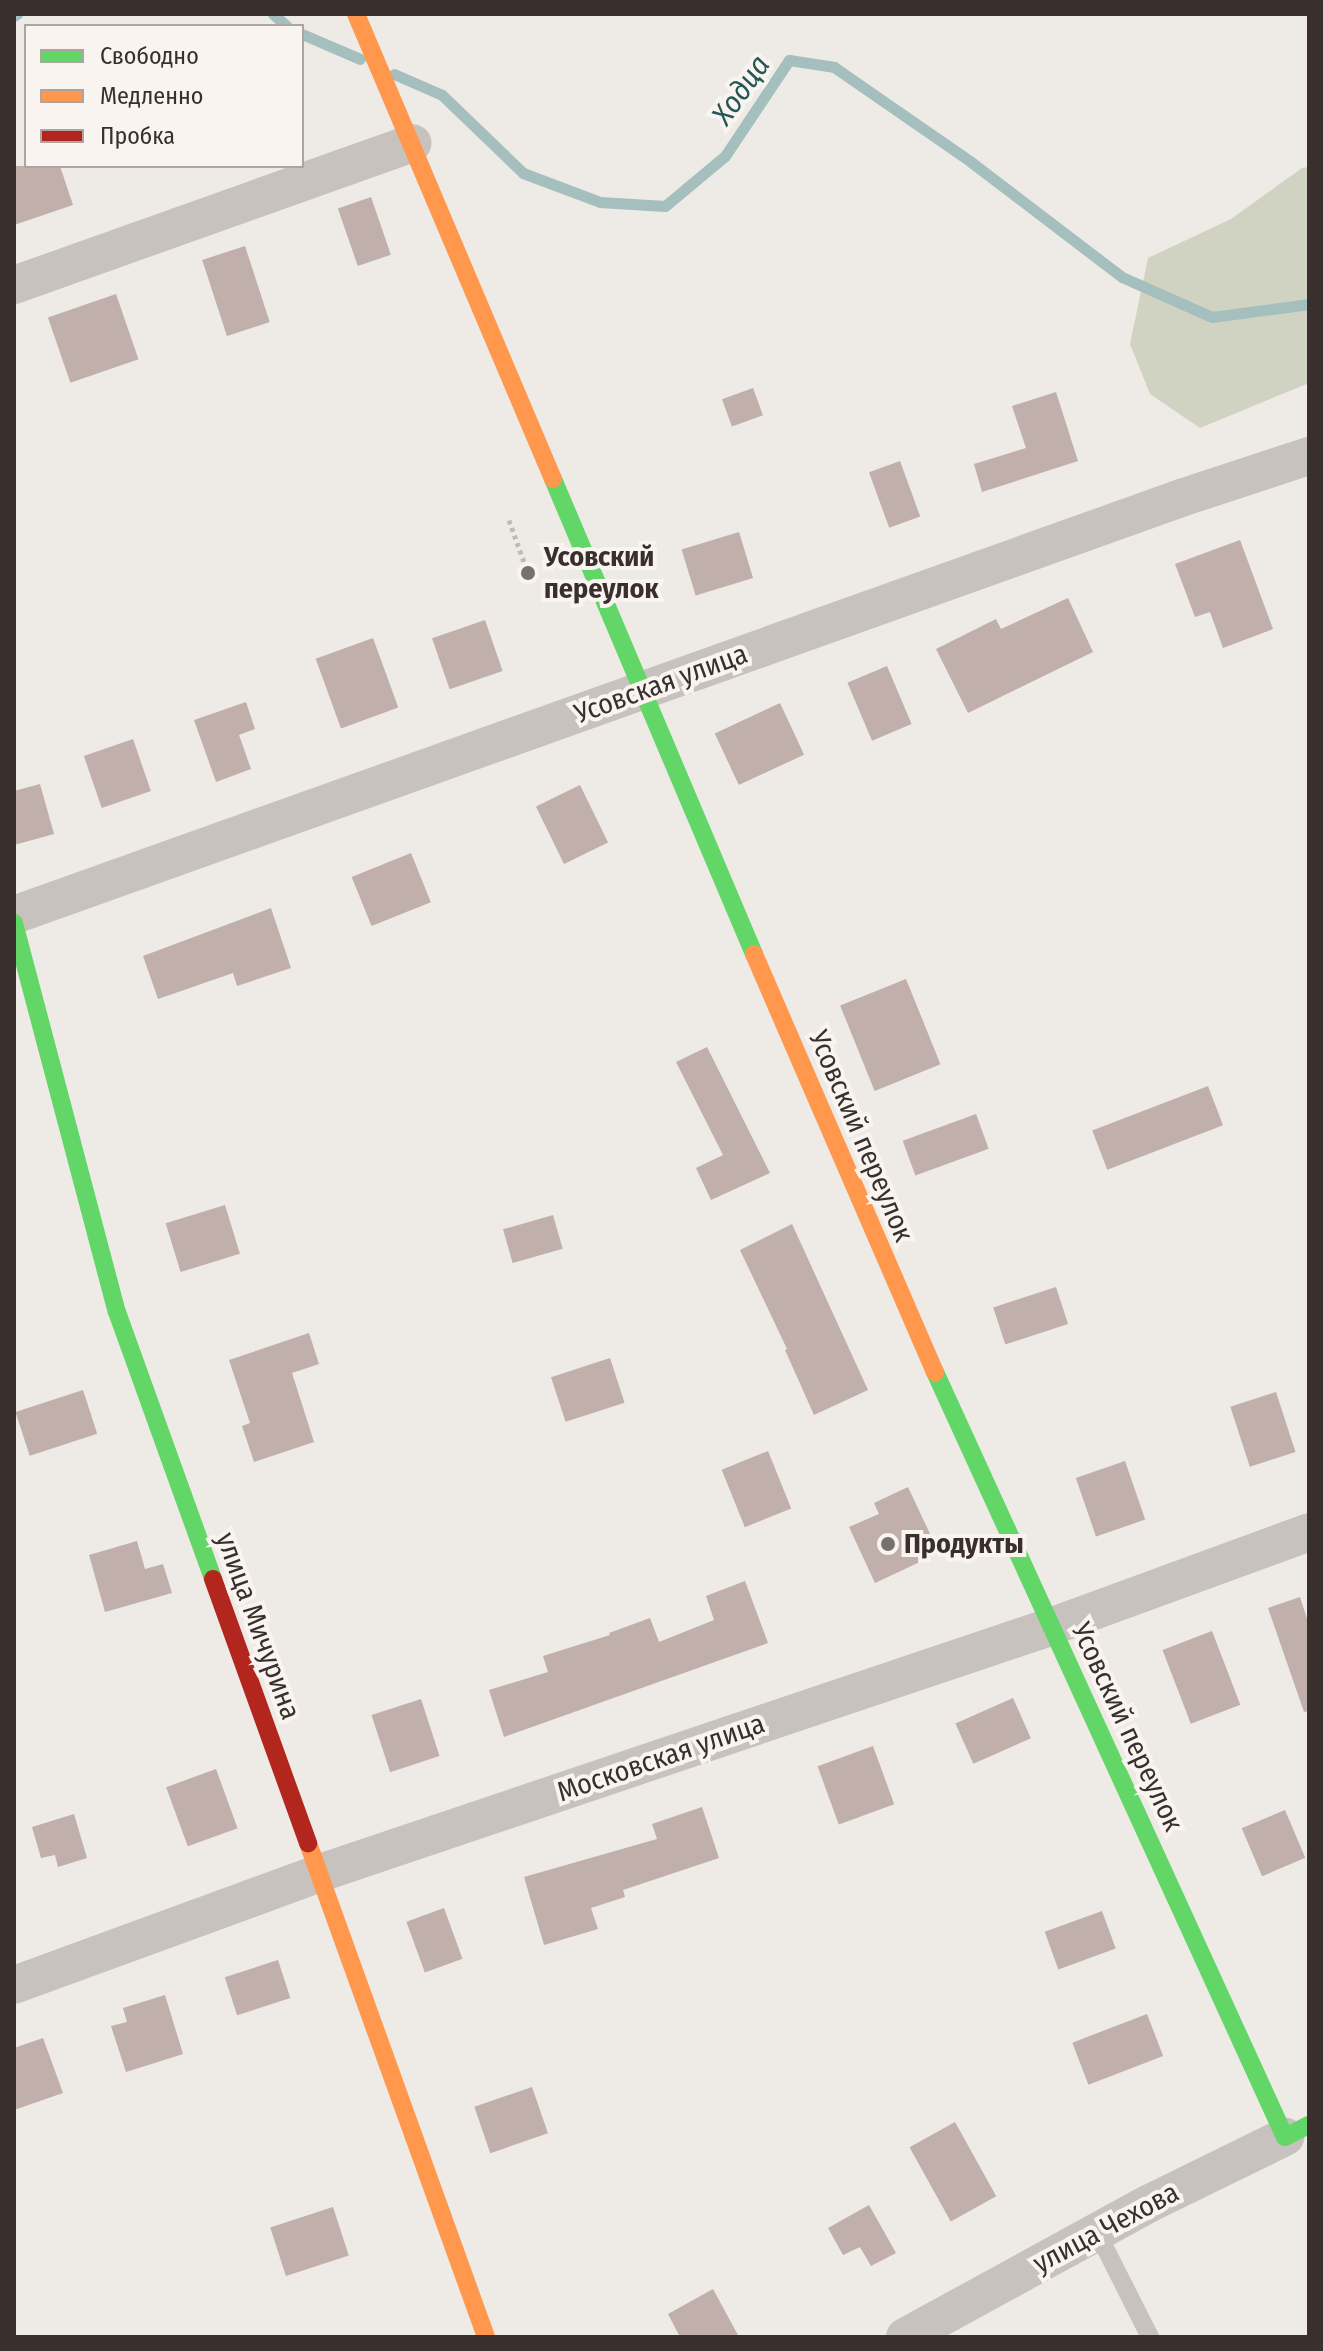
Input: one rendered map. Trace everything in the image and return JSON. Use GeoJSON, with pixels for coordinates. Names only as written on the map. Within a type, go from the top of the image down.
{"type":"FeatureCollection","features":[{"type":"Feature","properties":{"kind":"street","name":"Усовский переулок"},"geometry":{"type":"LineString","coordinates":[[356,14],[889,1272],[1050,1627],[1297,2131]]}},
{"type":"Feature","properties":{"kind":"street"},"geometry":{"type":"LineString","coordinates":[[14,285],[412,143]]}},
{"type":"Feature","properties":{"kind":"street","name":"Усовская улица"},"geometry":{"type":"LineString","coordinates":[[14,915],[1184,497],[1309,456]]}},
{"type":"Feature","properties":{"kind":"street","name":"улица Мичурина"},"geometry":{"type":"LineString","coordinates":[[14,923],[117,1312],[486,2337]]}},
{"type":"Feature","properties":{"kind":"street","name":"Московская улица"},"geometry":{"type":"LineString","coordinates":[[14,1985],[317,1874],[1050,1627],[1309,1532]]}},
{"type":"Feature","properties":{"kind":"street","name":"улица Чехова"},"geometry":{"type":"LineString","coordinates":[[905,2337],[1097,2232],[1297,2131]]}},
{"type":"Feature","properties":{"kind":"lane"},"geometry":{"type":"LineString","coordinates":[[1097,2232],[1150,2337]]}},
{"type":"Feature","properties":{"kind":"path"},"geometry":{"type":"LineString","coordinates":[[509,520],[528,573]]}},
{"type":"Feature","properties":{"kind":"green space"},"geometry":{"type":"Polygon","coordinates":[[[1309,167],[1309,383],[1200,428],[1150,394],[1130,344],[1148,258],[1231,219],[1302,168],[1309,167]]]}},
{"type":"Feature","properties":{"kind":"building"},"geometry":{"type":"Polygon","coordinates":[[[14,166],[61,168],[73,205],[14,225],[14,166]]]}},
{"type":"Feature","properties":{"kind":"building"},"geometry":{"type":"Polygon","coordinates":[[[371,197],[391,255],[358,266],[338,208],[371,197]]]}},
{"type":"Feature","properties":{"kind":"building"},"geometry":{"type":"Polygon","coordinates":[[[245,246],[270,322],[227,336],[202,260],[245,246]]]}},
{"type":"Feature","properties":{"kind":"building"},"geometry":{"type":"Polygon","coordinates":[[[116,294],[138,359],[70,383],[48,317],[116,294]]]}},
{"type":"Feature","properties":{"kind":"building"},"geometry":{"type":"Polygon","coordinates":[[[753,388],[763,415],[732,427],[722,399],[753,388]]]}},
{"type":"Feature","properties":{"kind":"building"},"geometry":{"type":"Polygon","coordinates":[[[1056,392],[1078,461],[982,492],[974,464],[1026,448],[1012,406],[1056,392]]]}},
{"type":"Feature","properties":{"kind":"building"},"geometry":{"type":"Polygon","coordinates":[[[900,461],[920,516],[889,528],[869,472],[900,461]]]}},
{"type":"Feature","properties":{"kind":"building"},"geometry":{"type":"Polygon","coordinates":[[[739,532],[753,578],[696,595],[682,550],[739,532]]]}},
{"type":"Feature","properties":{"kind":"building"},"geometry":{"type":"Polygon","coordinates":[[[1240,540],[1273,629],[1223,648],[1210,612],[1195,617],[1175,564],[1240,540]]]}},
{"type":"Feature","properties":{"kind":"building"},"geometry":{"type":"Polygon","coordinates":[[[1068,598],[1093,652],[968,713],[936,649],[996,619],[1001,629],[1068,598]]]}},
{"type":"Feature","properties":{"kind":"building"},"geometry":{"type":"Polygon","coordinates":[[[485,620],[503,671],[450,689],[432,638],[485,620]]]}},
{"type":"Feature","properties":{"kind":"building"},"geometry":{"type":"Polygon","coordinates":[[[373,638],[398,708],[341,728],[316,659],[373,638]]]}},
{"type":"Feature","properties":{"kind":"building"},"geometry":{"type":"Polygon","coordinates":[[[887,666],[912,724],[872,741],[847,683],[887,666]]]}},
{"type":"Feature","properties":{"kind":"building"},"geometry":{"type":"Polygon","coordinates":[[[246,702],[255,729],[239,735],[251,769],[216,782],[194,720],[246,702]]]}},
{"type":"Feature","properties":{"kind":"building"},"geometry":{"type":"Polygon","coordinates":[[[780,703],[804,755],[739,785],[715,733],[780,703]]]}},
{"type":"Feature","properties":{"kind":"building"},"geometry":{"type":"Polygon","coordinates":[[[133,739],[151,791],[102,808],[84,756],[133,739]]]}},
{"type":"Feature","properties":{"kind":"building"},"geometry":{"type":"Polygon","coordinates":[[[40,784],[54,834],[14,845],[14,791],[40,784]]]}},
{"type":"Feature","properties":{"kind":"building"},"geometry":{"type":"Polygon","coordinates":[[[580,785],[608,843],[564,864],[536,806],[580,785]]]}},
{"type":"Feature","properties":{"kind":"building"},"geometry":{"type":"Polygon","coordinates":[[[411,853],[431,902],[372,926],[352,877],[411,853]]]}},
{"type":"Feature","properties":{"kind":"building"},"geometry":{"type":"Polygon","coordinates":[[[271,908],[291,968],[237,986],[233,973],[158,999],[143,956],[271,908]]]}},
{"type":"Feature","properties":{"kind":"building"},"geometry":{"type":"Polygon","coordinates":[[[906,979],[940,1064],[875,1091],[840,1006],[906,979]]]}},
{"type":"Feature","properties":{"kind":"building"},"geometry":{"type":"Polygon","coordinates":[[[707,1047],[770,1173],[711,1200],[696,1168],[723,1155],[676,1062],[707,1047]]]}},
{"type":"Feature","properties":{"kind":"building"},"geometry":{"type":"Polygon","coordinates":[[[1208,1086],[1223,1125],[1107,1170],[1092,1130],[1208,1086]]]}},
{"type":"Feature","properties":{"kind":"building"},"geometry":{"type":"Polygon","coordinates":[[[976,1114],[989,1149],[915,1175],[903,1141],[976,1114]]]}},
{"type":"Feature","properties":{"kind":"building"},"geometry":{"type":"Polygon","coordinates":[[[225,1205],[240,1254],[181,1272],[166,1223],[225,1205]]]}},
{"type":"Feature","properties":{"kind":"building"},"geometry":{"type":"Polygon","coordinates":[[[553,1215],[563,1249],[513,1263],[503,1229],[553,1215]]]}},
{"type":"Feature","properties":{"kind":"building"},"geometry":{"type":"Polygon","coordinates":[[[792,1224],[868,1390],[814,1415],[740,1250],[792,1224]]]}},
{"type":"Feature","properties":{"kind":"building"},"geometry":{"type":"Polygon","coordinates":[[[1056,1287],[1068,1324],[1005,1344],[993,1307],[1056,1287]]]}},
{"type":"Feature","properties":{"kind":"building"},"geometry":{"type":"Polygon","coordinates":[[[309,1333],[319,1364],[292,1373],[314,1442],[254,1462],[242,1426],[250,1423],[229,1360],[309,1333]]]}},
{"type":"Feature","properties":{"kind":"building"},"geometry":{"type":"Polygon","coordinates":[[[610,1358],[625,1403],[566,1422],[551,1377],[610,1358]]]}},
{"type":"Feature","properties":{"kind":"building"},"geometry":{"type":"Polygon","coordinates":[[[83,1390],[97,1434],[30,1456],[15,1412],[83,1390]]]}},
{"type":"Feature","properties":{"kind":"building"},"geometry":{"type":"Polygon","coordinates":[[[1276,1392],[1295,1452],[1250,1467],[1230,1407],[1276,1392]]]}},
{"type":"Feature","properties":{"kind":"building"},"geometry":{"type":"Polygon","coordinates":[[[768,1451],[791,1508],[745,1527],[722,1470],[768,1451]]]}},
{"type":"Feature","properties":{"kind":"building"},"geometry":{"type":"Polygon","coordinates":[[[1125,1461],[1145,1520],[1096,1537],[1076,1478],[1125,1461]]]}},
{"type":"Feature","properties":{"kind":"building"},"geometry":{"type":"Polygon","coordinates":[[[908,1487],[939,1553],[875,1583],[849,1527],[879,1514],[874,1503],[908,1487]]]}},
{"type":"Feature","properties":{"kind":"building"},"geometry":{"type":"Polygon","coordinates":[[[137,1541],[145,1569],[163,1564],[172,1593],[105,1612],[89,1555],[137,1541]]]}},
{"type":"Feature","properties":{"kind":"building"},"geometry":{"type":"Polygon","coordinates":[[[745,1581],[768,1643],[504,1737],[489,1690],[548,1672],[543,1656],[610,1635],[650,1618],[659,1642],[714,1620],[706,1596],[745,1581]]]}},
{"type":"Feature","properties":{"kind":"building"},"geometry":{"type":"Polygon","coordinates":[[[1300,1597],[1309,1625],[1309,1711],[1304,1712],[1268,1608],[1300,1597]]]}},
{"type":"Feature","properties":{"kind":"building"},"geometry":{"type":"Polygon","coordinates":[[[1212,1631],[1240,1705],[1191,1724],[1163,1650],[1212,1631]]]}},
{"type":"Feature","properties":{"kind":"building"},"geometry":{"type":"Polygon","coordinates":[[[1013,1698],[1031,1738],[973,1764],[955,1724],[1013,1698]]]}},
{"type":"Feature","properties":{"kind":"building"},"geometry":{"type":"Polygon","coordinates":[[[421,1699],[440,1756],[390,1772],[372,1715],[421,1699]]]}},
{"type":"Feature","properties":{"kind":"building"},"geometry":{"type":"Polygon","coordinates":[[[873,1746],[894,1804],[839,1824],[818,1766],[873,1746]]]}},
{"type":"Feature","properties":{"kind":"building"},"geometry":{"type":"Polygon","coordinates":[[[216,1769],[238,1828],[188,1846],[166,1787],[216,1769]]]}},
{"type":"Feature","properties":{"kind":"building"},"geometry":{"type":"Polygon","coordinates":[[[702,1807],[719,1858],[623,1890],[625,1897],[591,1908],[598,1929],[544,1945],[524,1877],[657,1839],[652,1824],[702,1807]]]}},
{"type":"Feature","properties":{"kind":"building"},"geometry":{"type":"Polygon","coordinates":[[[1285,1810],[1305,1858],[1262,1876],[1242,1828],[1285,1810]]]}},
{"type":"Feature","properties":{"kind":"building"},"geometry":{"type":"Polygon","coordinates":[[[74,1814],[87,1858],[58,1867],[55,1855],[41,1858],[32,1827],[74,1814]]]}},
{"type":"Feature","properties":{"kind":"building"},"geometry":{"type":"Polygon","coordinates":[[[444,1908],[462,1959],[425,1972],[406,1922],[444,1908]]]}},
{"type":"Feature","properties":{"kind":"building"},"geometry":{"type":"Polygon","coordinates":[[[1102,1911],[1116,1949],[1058,1969],[1045,1932],[1102,1911]]]}},
{"type":"Feature","properties":{"kind":"building"},"geometry":{"type":"Polygon","coordinates":[[[278,1960],[290,1998],[237,2015],[225,1977],[278,1960]]]}},
{"type":"Feature","properties":{"kind":"building"},"geometry":{"type":"Polygon","coordinates":[[[165,1995],[183,2054],[126,2072],[111,2026],[127,2022],[123,2008],[165,1995]]]}},
{"type":"Feature","properties":{"kind":"building"},"geometry":{"type":"Polygon","coordinates":[[[1147,2014],[1163,2056],[1088,2085],[1072,2043],[1147,2014]]]}},
{"type":"Feature","properties":{"kind":"building"},"geometry":{"type":"Polygon","coordinates":[[[43,2038],[63,2093],[14,2110],[14,2048],[43,2038]]]}},
{"type":"Feature","properties":{"kind":"building"},"geometry":{"type":"Polygon","coordinates":[[[532,2087],[548,2133],[490,2153],[474,2107],[532,2087]]]}},
{"type":"Feature","properties":{"kind":"building"},"geometry":{"type":"Polygon","coordinates":[[[955,2122],[996,2196],[951,2222],[910,2147],[955,2122]]]}},
{"type":"Feature","properties":{"kind":"building"},"geometry":{"type":"Polygon","coordinates":[[[869,2205],[896,2253],[871,2266],[860,2247],[843,2255],[828,2228],[869,2205]]]}},
{"type":"Feature","properties":{"kind":"building"},"geometry":{"type":"Polygon","coordinates":[[[333,2207],[349,2256],[286,2276],[270,2227],[333,2207]]]}},
{"type":"Feature","properties":{"kind":"building"},"geometry":{"type":"Polygon","coordinates":[[[713,2289],[739,2337],[680,2337],[668,2314],[713,2289]]]}},
{"type":"Feature","properties":{"kind":"waterway","name":"Ходца"},"geometry":{"type":"LineString","coordinates":[[273,14],[285,24]]}},
{"type":"Feature","properties":{"kind":"waterway","name":"Ходца"},"geometry":{"type":"LineString","coordinates":[[304,35],[360,59]]}},
{"type":"Feature","properties":{"kind":"waterway","name":"Ходца"},"geometry":{"type":"LineString","coordinates":[[394,74],[442,95],[523,173],[600,202],[665,206],[725,156],[789,60],[834,67],[971,162],[1122,277],[1212,317],[1309,304]]}},
{"type":"Feature","properties":{"kind":"traffic: fast"},"geometry":{"type":"LineString","coordinates":[[553,479],[754,954]]}},
{"type":"Feature","properties":{"kind":"traffic: fast"},"geometry":{"type":"LineString","coordinates":[[14,923],[117,1312],[213,1579]]}},
{"type":"Feature","properties":{"kind":"traffic: fast"},"geometry":{"type":"LineString","coordinates":[[935,1372],[1285,2137],[1309,2125]]}},
{"type":"Feature","properties":{"kind":"traffic: slow"},"geometry":{"type":"LineString","coordinates":[[356,14],[553,479]]}},
{"type":"Feature","properties":{"kind":"traffic: slow"},"geometry":{"type":"LineString","coordinates":[[754,954],[935,1372]]}},
{"type":"Feature","properties":{"kind":"traffic: slow"},"geometry":{"type":"LineString","coordinates":[[308,1843],[486,2337]]}},
{"type":"Feature","properties":{"kind":"traffic: jam"},"geometry":{"type":"LineString","coordinates":[[213,1579],[308,1843]]}},
{"type":"Feature","properties":{"kind":"place","name":"Усовский переулок"},"geometry":{"type":"Point","coordinates":[528,573]}},
{"type":"Feature","properties":{"kind":"place","name":"Продукты"},"geometry":{"type":"Point","coordinates":[888,1544]}}]}
